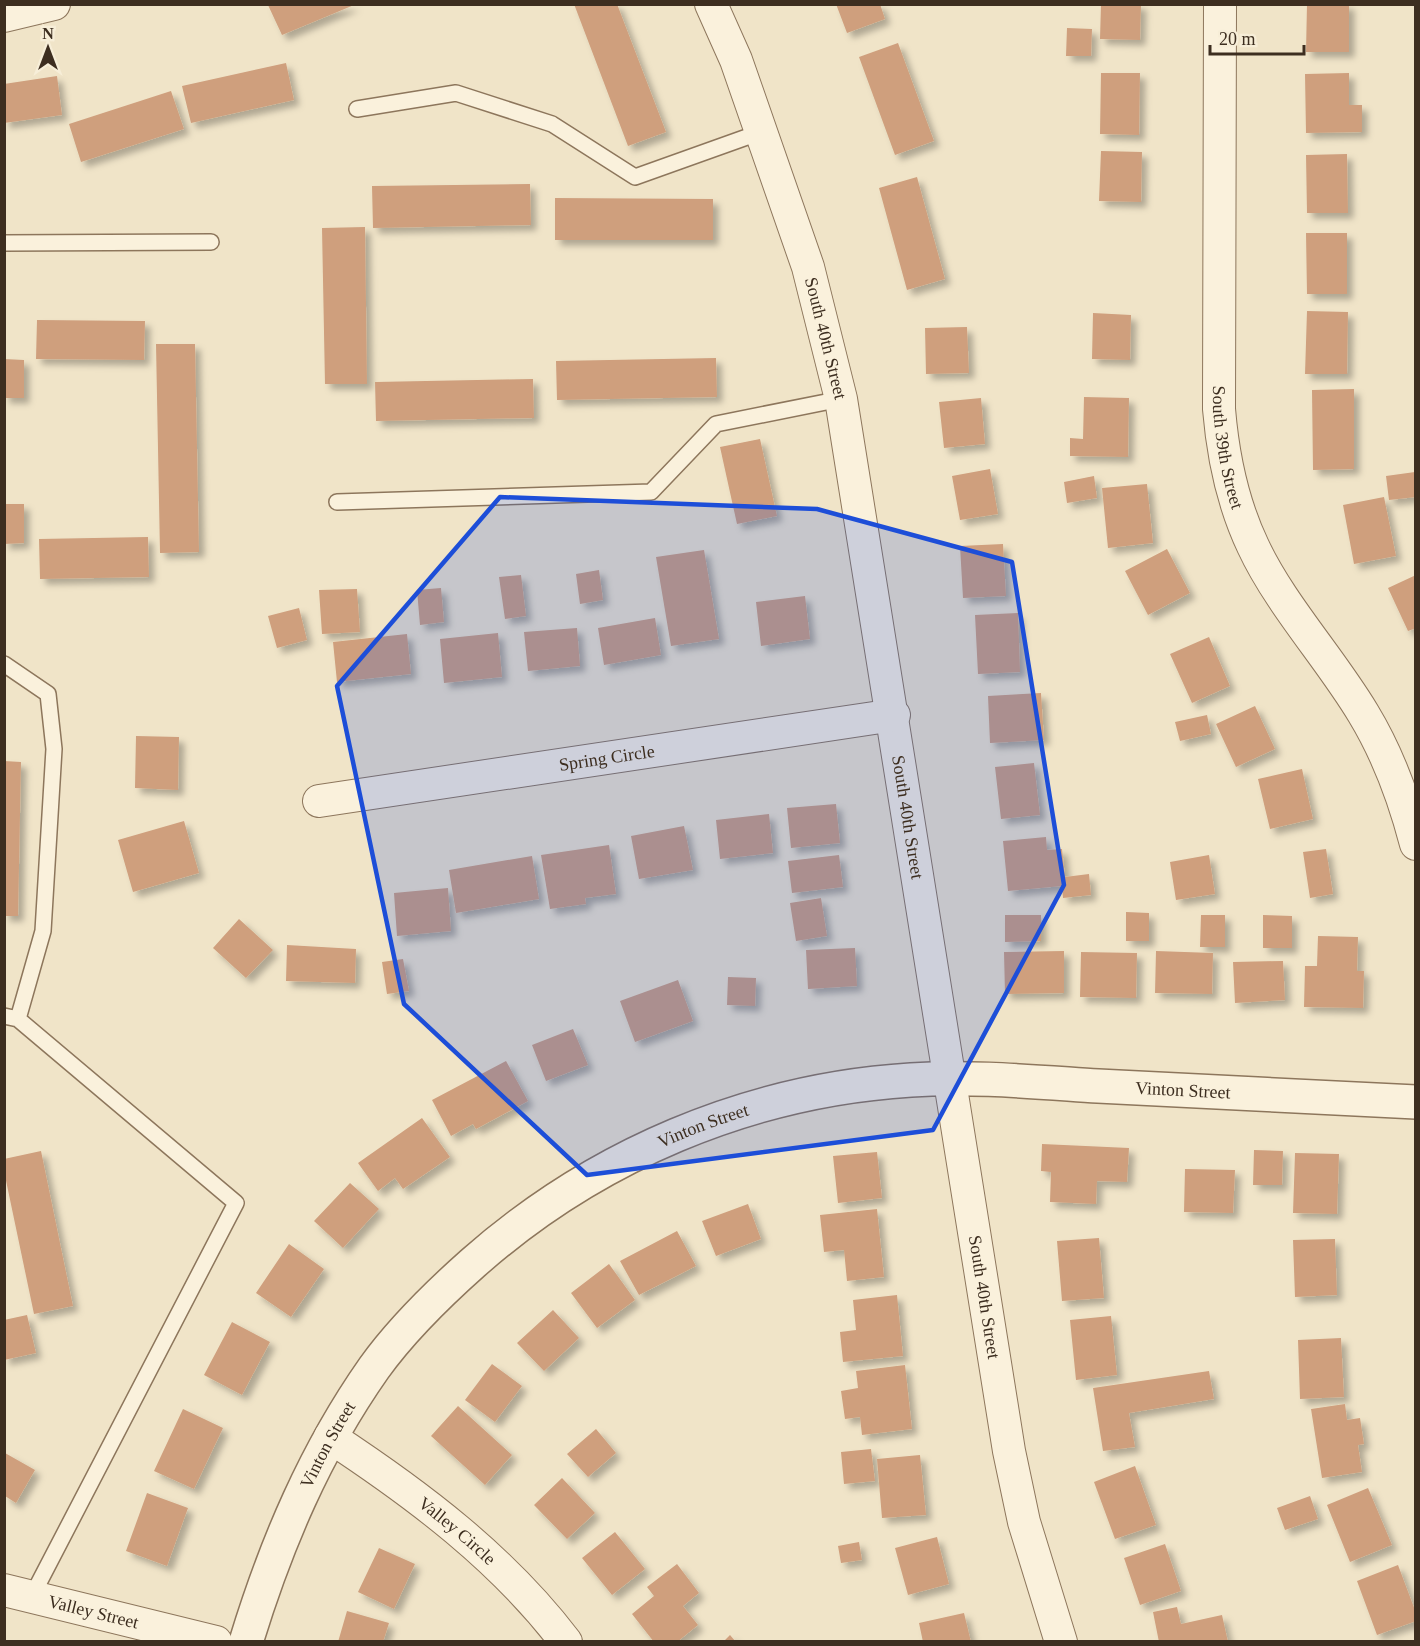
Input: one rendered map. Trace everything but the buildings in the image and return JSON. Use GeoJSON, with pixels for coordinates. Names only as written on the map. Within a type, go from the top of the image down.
{"type":"FeatureCollection","features":[{"type":"Feature","properties":{"kind":"street"},"geometry":{"type":"LineString","coordinates":[[4,16],[54,4]]}},
{"type":"Feature","properties":{"kind":"street","name":"South 40th Street"},"geometry":{"type":"LineString","coordinates":[[711,4],[736,60],[808,267],[841,399],[894,715],[949,1080],[1009,1451],[1024,1522],[1061,1641]]}},
{"type":"Feature","properties":{"kind":"street","name":"South 39th Street"},"geometry":{"type":"LineString","coordinates":[[1220,4],[1219,409],[1222,443],[1233,497],[1253,547],[1363,714],[1379,744],[1407,811],[1416,844]]}},
{"type":"Feature","properties":{"kind":"street","name":"Spring Circle"},"geometry":{"type":"LineString","coordinates":[[319,801],[894,715]]}},
{"type":"Feature","properties":{"kind":"street","name":"Vinton Street"},"geometry":{"type":"LineString","coordinates":[[246,1641],[286,1526],[312,1470],[374,1368],[439,1292],[509,1231],[594,1175],[681,1132],[766,1102],[836,1088],[912,1080],[1416,1102]]}},
{"type":"Feature","properties":{"kind":"street","name":"Valley Circle"},"geometry":{"type":"LineString","coordinates":[[330,1437],[394,1480],[473,1543],[518,1586],[566,1641]]}},
{"type":"Feature","properties":{"kind":"street","name":"Valley Street"},"geometry":{"type":"LineString","coordinates":[[18,1593],[216,1641]]}},
{"type":"Feature","properties":{"kind":"lane"},"geometry":{"type":"LineString","coordinates":[[357,109],[456,93],[552,124],[635,177],[761,132]]}},
{"type":"Feature","properties":{"kind":"lane"},"geometry":{"type":"LineString","coordinates":[[4,243],[211,242]]}},
{"type":"Feature","properties":{"kind":"lane"},"geometry":{"type":"LineString","coordinates":[[337,502],[651,492],[716,424],[841,399]]}},
{"type":"Feature","properties":{"kind":"lane"},"geometry":{"type":"LineString","coordinates":[[4,664],[48,694],[54,749],[43,931],[11,1018],[236,1203],[18,1593]]}},
{"type":"Feature","properties":{"kind":"highlighted area"},"geometry":{"type":"Polygon","coordinates":[[[500,497],[817,509],[1012,562],[1064,885],[933,1130],[587,1175],[404,1004],[337,686],[500,497]]]}}]}
